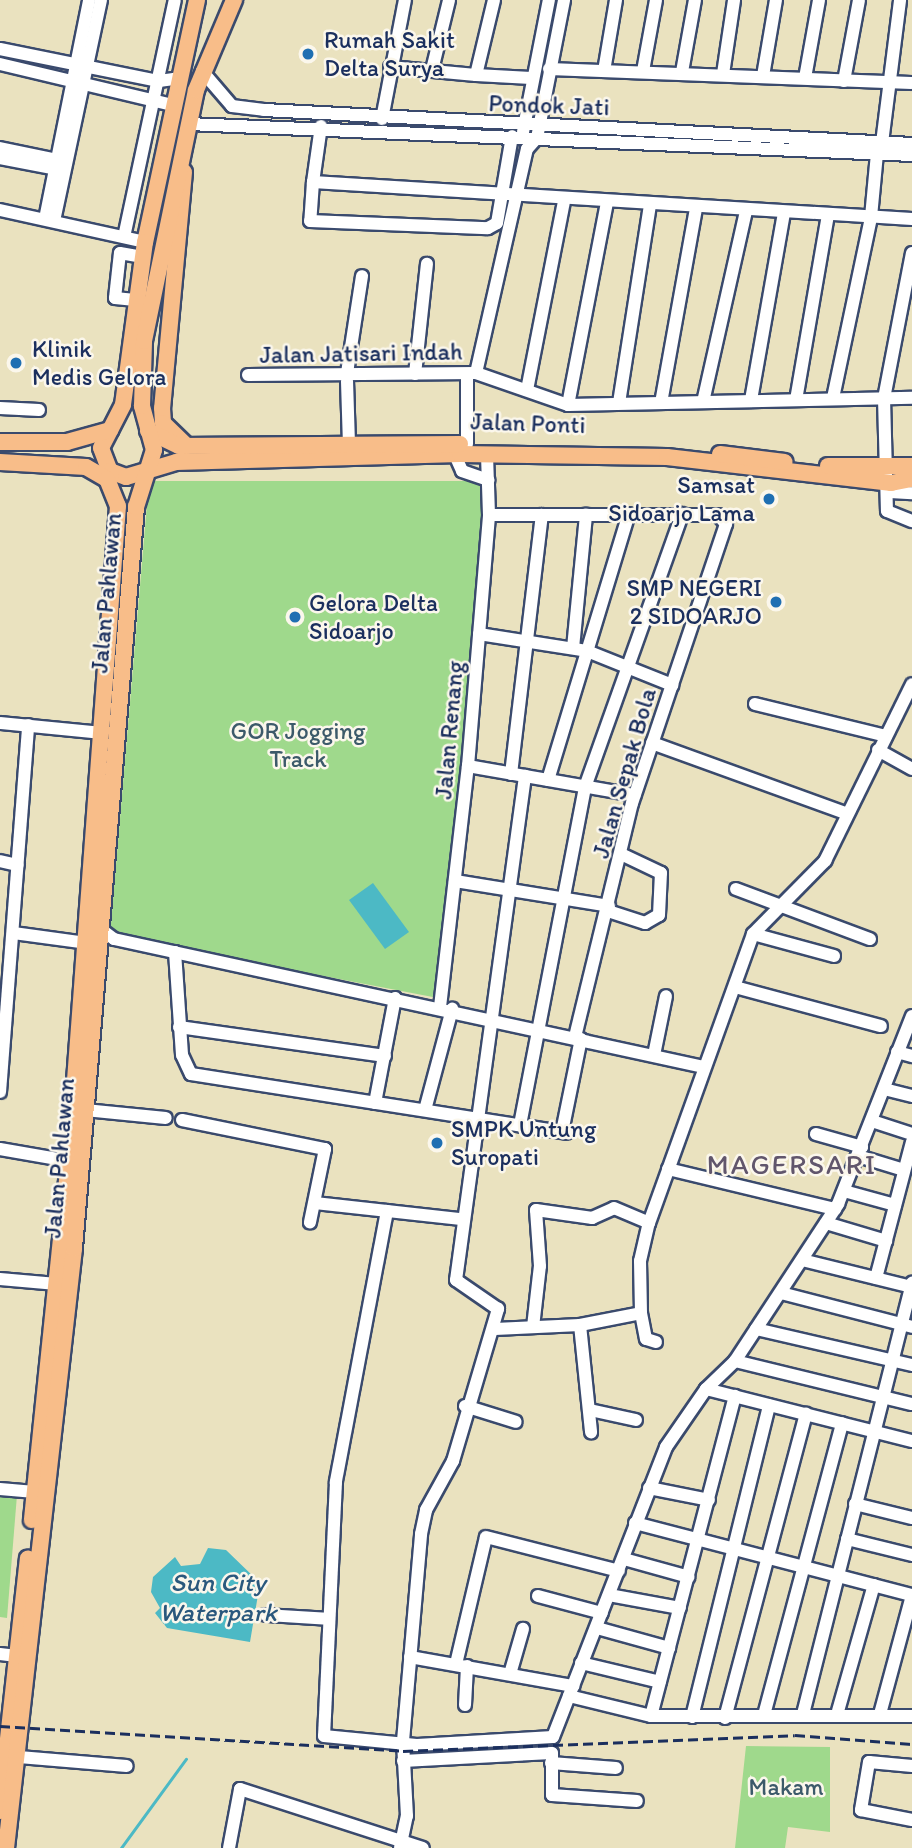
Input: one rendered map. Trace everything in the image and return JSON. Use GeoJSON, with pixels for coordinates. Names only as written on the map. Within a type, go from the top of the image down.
{"type":"FeatureCollection","features":[{"type":"Feature","properties":{"kind":"main road"},"geometry":{"type":"LineString","coordinates":[[102,468],[101,448],[125,392],[135,300],[144,249],[197,0]]}},
{"type":"Feature","properties":{"kind":"main road","name":"Jalan Pahlawan"},"geometry":{"type":"LineString","coordinates":[[0,1811],[25,1657],[67,1247],[85,1110],[96,940],[136,507],[154,450],[146,429],[144,341],[188,124],[202,71],[231,3]]}},
{"type":"Feature","properties":{"kind":"main road"},"geometry":{"type":"LineString","coordinates":[[185,141],[162,408],[163,423],[188,446]]}},
{"type":"Feature","properties":{"kind":"main road","name":"Jalan Ponti"},"geometry":{"type":"LineString","coordinates":[[146,429],[166,444],[188,446],[349,443],[418,449]]}},
{"type":"Feature","properties":{"kind":"main road"},"geometry":{"type":"LineString","coordinates":[[0,442],[67,442],[110,430]]}},
{"type":"Feature","properties":{"kind":"main road","name":"Jalan Ponti"},"geometry":{"type":"LineString","coordinates":[[145,472],[176,462],[418,449],[708,452],[890,482],[912,466]]}},
{"type":"Feature","properties":{"kind":"main road","name":"Jalan Ponti"},"geometry":{"type":"LineString","coordinates":[[461,449],[487,455],[667,457],[890,482],[912,480]]}},
{"type":"Feature","properties":{"kind":"main road"},"geometry":{"type":"LineString","coordinates":[[0,462],[70,461],[102,468],[120,476],[145,472]]}},
{"type":"Feature","properties":{"kind":"main road","name":"Jalan Pahlawan"},"geometry":{"type":"LineString","coordinates":[[69,1229],[69,1161],[96,940],[102,733],[118,506],[102,468]]}},
{"type":"Feature","properties":{"kind":"main road","name":"Jalan Pahlawan"},"geometry":{"type":"LineString","coordinates":[[6,1848],[19,1757],[35,1492],[57,1284],[67,1247]]}},
{"type":"Feature","properties":{"kind":"street"},"geometry":{"type":"LineString","coordinates":[[50,220],[82,65],[89,0]]}},
{"type":"Feature","properties":{"kind":"street"},"geometry":{"type":"LineString","coordinates":[[82,65],[101,0]]}},
{"type":"Feature","properties":{"kind":"street"},"geometry":{"type":"LineString","coordinates":[[124,237],[175,0]]}},
{"type":"Feature","properties":{"kind":"street"},"geometry":{"type":"LineString","coordinates":[[382,119],[405,0]]}},
{"type":"Feature","properties":{"kind":"street"},"geometry":{"type":"LineString","coordinates":[[432,70],[449,0]]}},
{"type":"Feature","properties":{"kind":"street"},"geometry":{"type":"LineString","coordinates":[[476,75],[494,0]]}},
{"type":"Feature","properties":{"kind":"street"},"geometry":{"type":"LineString","coordinates":[[488,480],[462,471],[461,449],[471,374],[518,197],[522,137],[531,78],[549,0]]}},
{"type":"Feature","properties":{"kind":"street"},"geometry":{"type":"LineString","coordinates":[[522,137],[538,132],[564,0]]}},
{"type":"Feature","properties":{"kind":"street"},"geometry":{"type":"LineString","coordinates":[[604,71],[616,0]]}},
{"type":"Feature","properties":{"kind":"street"},"geometry":{"type":"LineString","coordinates":[[643,71],[656,0]]}},
{"type":"Feature","properties":{"kind":"street"},"geometry":{"type":"LineString","coordinates":[[682,72],[695,0]]}},
{"type":"Feature","properties":{"kind":"street"},"geometry":{"type":"LineString","coordinates":[[723,74],[734,0]]}},
{"type":"Feature","properties":{"kind":"street"},"geometry":{"type":"LineString","coordinates":[[763,76],[776,0]]}},
{"type":"Feature","properties":{"kind":"street"},"geometry":{"type":"LineString","coordinates":[[805,78],[819,0]]}},
{"type":"Feature","properties":{"kind":"street"},"geometry":{"type":"LineString","coordinates":[[844,81],[859,0]]}},
{"type":"Feature","properties":{"kind":"street"},"geometry":{"type":"LineString","coordinates":[[833,398],[871,216],[885,83],[900,0]]}},
{"type":"Feature","properties":{"kind":"street"},"geometry":{"type":"LineString","coordinates":[[0,48],[159,81],[181,78]]}},
{"type":"Feature","properties":{"kind":"street"},"geometry":{"type":"LineString","coordinates":[[0,64],[176,106]]}},
{"type":"Feature","properties":{"kind":"street"},"geometry":{"type":"LineString","coordinates":[[390,67],[531,78]]}},
{"type":"Feature","properties":{"kind":"street"},"geometry":{"type":"LineString","coordinates":[[549,69],[682,72],[912,83]]}},
{"type":"Feature","properties":{"kind":"street"},"geometry":{"type":"LineString","coordinates":[[202,71],[232,106],[231,121]]}},
{"type":"Feature","properties":{"kind":"street"},"geometry":{"type":"LineString","coordinates":[[50,220],[57,164],[79,81]]}},
{"type":"Feature","properties":{"kind":"street","name":"Pondok Jati"},"geometry":{"type":"LineString","coordinates":[[232,106],[382,119],[522,137]]}},
{"type":"Feature","properties":{"kind":"street","name":"Pondok Jati"},"geometry":{"type":"LineString","coordinates":[[188,124],[231,121],[522,137],[538,132],[879,148],[912,155]]}},
{"type":"Feature","properties":{"kind":"street"},"geometry":{"type":"LineString","coordinates":[[321,126],[310,221],[488,228],[497,223],[522,137]]}},
{"type":"Feature","properties":{"kind":"street","name":"Pondok Jati"},"geometry":{"type":"LineString","coordinates":[[879,148],[912,144]]}},
{"type":"Feature","properties":{"kind":"street"},"geometry":{"type":"LineString","coordinates":[[0,148],[57,164]]}},
{"type":"Feature","properties":{"kind":"street"},"geometry":{"type":"LineString","coordinates":[[0,158],[57,164]]}},
{"type":"Feature","properties":{"kind":"street"},"geometry":{"type":"LineString","coordinates":[[313,182],[564,201],[912,219]]}},
{"type":"Feature","properties":{"kind":"street"},"geometry":{"type":"LineString","coordinates":[[527,390],[564,201]]}},
{"type":"Feature","properties":{"kind":"street"},"geometry":{"type":"LineString","coordinates":[[607,202],[568,405],[912,398]]}},
{"type":"Feature","properties":{"kind":"street"},"geometry":{"type":"LineString","coordinates":[[618,402],[650,205]]}},
{"type":"Feature","properties":{"kind":"street"},"geometry":{"type":"LineString","coordinates":[[661,403],[696,209]]}},
{"type":"Feature","properties":{"kind":"street"},"geometry":{"type":"LineString","coordinates":[[0,210],[124,237],[144,249]]}},
{"type":"Feature","properties":{"kind":"street"},"geometry":{"type":"LineString","coordinates":[[704,402],[746,211]]}},
{"type":"Feature","properties":{"kind":"street"},"geometry":{"type":"LineString","coordinates":[[751,400],[784,213]]}},
{"type":"Feature","properties":{"kind":"street"},"geometry":{"type":"LineString","coordinates":[[796,400],[828,215]]}},
{"type":"Feature","properties":{"kind":"street"},"geometry":{"type":"LineString","coordinates":[[135,300],[115,298],[120,253],[144,249]]}},
{"type":"Feature","properties":{"kind":"street"},"geometry":{"type":"LineString","coordinates":[[912,253],[884,398],[890,482],[887,511],[912,521]]}},
{"type":"Feature","properties":{"kind":"street"},"geometry":{"type":"LineString","coordinates":[[415,374],[427,264]]}},
{"type":"Feature","properties":{"kind":"street"},"geometry":{"type":"LineString","coordinates":[[349,443],[347,377],[362,276]]}},
{"type":"Feature","properties":{"kind":"street","name":"Jalan Jatisari Indah"},"geometry":{"type":"LineString","coordinates":[[248,375],[347,377],[471,374],[568,405]]}},
{"type":"Feature","properties":{"kind":"street"},"geometry":{"type":"LineString","coordinates":[[0,408],[39,410]]}},
{"type":"Feature","properties":{"kind":"street","name":"Jalan Renang"},"geometry":{"type":"LineString","coordinates":[[425,1110],[446,1008],[489,515],[487,455]]}},
{"type":"Feature","properties":{"kind":"street"},"geometry":{"type":"LineString","coordinates":[[890,482],[912,493]]}},
{"type":"Feature","properties":{"kind":"street"},"geometry":{"type":"LineString","coordinates":[[548,780],[629,514]]}},
{"type":"Feature","properties":{"kind":"street"},"geometry":{"type":"LineString","coordinates":[[175,952],[179,1027],[191,1074],[520,1125],[541,1029],[562,898],[585,787],[682,514],[489,515]]}},
{"type":"Feature","properties":{"kind":"street","name":"Jalan Sepak Bola"},"geometry":{"type":"LineString","coordinates":[[520,1125],[564,1132],[578,1038],[635,795],[726,524],[718,515],[682,514]]}},
{"type":"Feature","properties":{"kind":"street"},"geometry":{"type":"LineString","coordinates":[[511,774],[542,515]]}},
{"type":"Feature","properties":{"kind":"street"},"geometry":{"type":"LineString","coordinates":[[573,648],[586,515]]}},
{"type":"Feature","properties":{"kind":"street"},"geometry":{"type":"LineString","coordinates":[[479,634],[587,651],[672,685]]}},
{"type":"Feature","properties":{"kind":"street"},"geometry":{"type":"LineString","coordinates":[[656,1342],[646,1339],[641,1313],[640,1261],[649,1223],[753,934],[825,861],[912,684]]}},
{"type":"Feature","properties":{"kind":"street"},"geometry":{"type":"LineString","coordinates":[[755,704],[886,736]]}},
{"type":"Feature","properties":{"kind":"street"},"geometry":{"type":"LineString","coordinates":[[0,723],[102,733]]}},
{"type":"Feature","properties":{"kind":"street"},"geometry":{"type":"LineString","coordinates":[[0,1092],[4,999],[14,933],[29,725]]}},
{"type":"Feature","properties":{"kind":"street"},"geometry":{"type":"LineString","coordinates":[[652,743],[848,814]]}},
{"type":"Feature","properties":{"kind":"street"},"geometry":{"type":"LineString","coordinates":[[878,750],[912,769]]}},
{"type":"Feature","properties":{"kind":"street"},"geometry":{"type":"LineString","coordinates":[[468,766],[635,795]]}},
{"type":"Feature","properties":{"kind":"street"},"geometry":{"type":"LineString","coordinates":[[401,1844],[403,1741],[426,1510],[453,1461],[465,1406],[495,1329],[497,1305],[464,1291],[456,1280],[461,1219],[475,1118],[496,1019],[525,776]]}},
{"type":"Feature","properties":{"kind":"street"},"geometry":{"type":"LineString","coordinates":[[455,881],[609,908],[645,923],[659,915],[661,873],[621,854]]}},
{"type":"Feature","properties":{"kind":"street"},"geometry":{"type":"LineString","coordinates":[[0,861],[18,865]]}},
{"type":"Feature","properties":{"kind":"street"},"geometry":{"type":"LineString","coordinates":[[736,888],[781,908],[870,939]]}},
{"type":"Feature","properties":{"kind":"street"},"geometry":{"type":"LineString","coordinates":[[14,933],[96,940],[175,952],[446,1008],[704,1067]]}},
{"type":"Feature","properties":{"kind":"street"},"geometry":{"type":"LineString","coordinates":[[753,934],[834,956]]}},
{"type":"Feature","properties":{"kind":"street"},"geometry":{"type":"LineString","coordinates":[[735,987],[881,1027]]}},
{"type":"Feature","properties":{"kind":"street"},"geometry":{"type":"LineString","coordinates":[[653,1055],[666,996]]}},
{"type":"Feature","properties":{"kind":"street"},"geometry":{"type":"LineString","coordinates":[[375,1103],[395,998]]}},
{"type":"Feature","properties":{"kind":"street"},"geometry":{"type":"LineString","coordinates":[[387,1211],[340,1448],[329,1619],[325,1738],[403,1741],[553,1737],[666,1447],[706,1389],[735,1361],[835,1209],[912,1016]]}},
{"type":"Feature","properties":{"kind":"street"},"geometry":{"type":"LineString","coordinates":[[179,1027],[386,1056]]}},
{"type":"Feature","properties":{"kind":"street"},"geometry":{"type":"LineString","coordinates":[[897,1052],[912,1056]]}},
{"type":"Feature","properties":{"kind":"street"},"geometry":{"type":"LineString","coordinates":[[884,1088],[912,1096]]}},
{"type":"Feature","properties":{"kind":"street"},"geometry":{"type":"LineString","coordinates":[[85,1110],[166,1118]]}},
{"type":"Feature","properties":{"kind":"street"},"geometry":{"type":"LineString","coordinates":[[182,1120],[325,1149],[310,1223]]}},
{"type":"Feature","properties":{"kind":"street"},"geometry":{"type":"LineString","coordinates":[[872,1121],[912,1134]]}},
{"type":"Feature","properties":{"kind":"street"},"geometry":{"type":"LineString","coordinates":[[816,1134],[904,1170]]}},
{"type":"Feature","properties":{"kind":"street"},"geometry":{"type":"LineString","coordinates":[[876,1278],[912,1142]]}},
{"type":"Feature","properties":{"kind":"street"},"geometry":{"type":"LineString","coordinates":[[0,1149],[69,1161]]}},
{"type":"Feature","properties":{"kind":"street"},"geometry":{"type":"LineString","coordinates":[[668,1169],[835,1209]]}},
{"type":"Feature","properties":{"kind":"street"},"geometry":{"type":"LineString","coordinates":[[844,1191],[895,1205]]}},
{"type":"Feature","properties":{"kind":"street"},"geometry":{"type":"LineString","coordinates":[[315,1203],[461,1219]]}},
{"type":"Feature","properties":{"kind":"street"},"geometry":{"type":"LineString","coordinates":[[533,1327],[540,1266],[536,1210],[592,1217],[614,1208],[649,1223]]}},
{"type":"Feature","properties":{"kind":"street"},"geometry":{"type":"LineString","coordinates":[[826,1223],[886,1241]]}},
{"type":"Feature","properties":{"kind":"street"},"geometry":{"type":"LineString","coordinates":[[802,1261],[912,1286],[906,1325],[892,1360],[873,1431],[803,1714]]}},
{"type":"Feature","properties":{"kind":"street"},"geometry":{"type":"LineString","coordinates":[[0,1279],[57,1284]]}},
{"type":"Feature","properties":{"kind":"street"},"geometry":{"type":"LineString","coordinates":[[781,1293],[906,1325]]}},
{"type":"Feature","properties":{"kind":"street"},"geometry":{"type":"LineString","coordinates":[[495,1329],[580,1325],[641,1313]]}},
{"type":"Feature","properties":{"kind":"street"},"geometry":{"type":"LineString","coordinates":[[580,1325],[591,1432]]}},
{"type":"Feature","properties":{"kind":"street"},"geometry":{"type":"LineString","coordinates":[[756,1329],[912,1365]]}},
{"type":"Feature","properties":{"kind":"street"},"geometry":{"type":"LineString","coordinates":[[735,1361],[912,1404]]}},
{"type":"Feature","properties":{"kind":"street"},"geometry":{"type":"LineString","coordinates":[[706,1389],[912,1441]]}},
{"type":"Feature","properties":{"kind":"street"},"geometry":{"type":"LineString","coordinates":[[650,1716],[700,1539],[735,1396]]}},
{"type":"Feature","properties":{"kind":"street"},"geometry":{"type":"LineString","coordinates":[[692,1717],[769,1405]]}},
{"type":"Feature","properties":{"kind":"street"},"geometry":{"type":"LineString","coordinates":[[465,1406],[516,1422]]}},
{"type":"Feature","properties":{"kind":"street"},"geometry":{"type":"LineString","coordinates":[[590,1410],[636,1420]]}},
{"type":"Feature","properties":{"kind":"street"},"geometry":{"type":"LineString","coordinates":[[725,1718],[806,1414]]}},
{"type":"Feature","properties":{"kind":"street"},"geometry":{"type":"LineString","coordinates":[[764,1715],[842,1423]]}},
{"type":"Feature","properties":{"kind":"street"},"geometry":{"type":"LineString","coordinates":[[649,1488],[709,1500]]}},
{"type":"Feature","properties":{"kind":"street"},"geometry":{"type":"LineString","coordinates":[[0,1489],[35,1492]]}},
{"type":"Feature","properties":{"kind":"street"},"geometry":{"type":"LineString","coordinates":[[855,1504],[912,1518]]}},
{"type":"Feature","properties":{"kind":"street"},"geometry":{"type":"LineString","coordinates":[[635,1523],[912,1595],[880,1714]]}},
{"type":"Feature","properties":{"kind":"street"},"geometry":{"type":"LineString","coordinates":[[465,1705],[462,1665],[486,1537],[619,1571]]}},
{"type":"Feature","properties":{"kind":"street"},"geometry":{"type":"LineString","coordinates":[[847,1539],[912,1555]]}},
{"type":"Feature","properties":{"kind":"street"},"geometry":{"type":"LineString","coordinates":[[624,1559],[689,1577]]}},
{"type":"Feature","properties":{"kind":"street"},"geometry":{"type":"LineString","coordinates":[[838,1712],[874,1585]]}},
{"type":"Feature","properties":{"kind":"street"},"geometry":{"type":"LineString","coordinates":[[609,1595],[681,1608]]}},
{"type":"Feature","properties":{"kind":"street"},"geometry":{"type":"LineString","coordinates":[[538,1596],[602,1613]]}},
{"type":"Feature","properties":{"kind":"street"},"geometry":{"type":"LineString","coordinates":[[266,1615],[329,1619]]}},
{"type":"Feature","properties":{"kind":"street"},"geometry":{"type":"LineString","coordinates":[[597,1628],[669,1648]]}},
{"type":"Feature","properties":{"kind":"street"},"geometry":{"type":"LineString","coordinates":[[510,1674],[523,1629]]}},
{"type":"Feature","properties":{"kind":"street"},"geometry":{"type":"LineString","coordinates":[[0,1654],[25,1657]]}},
{"type":"Feature","properties":{"kind":"street"},"geometry":{"type":"LineString","coordinates":[[410,1657],[510,1674],[650,1716],[725,1718],[838,1712],[912,1716]]}},
{"type":"Feature","properties":{"kind":"street"},"geometry":{"type":"LineString","coordinates":[[581,1663],[660,1682]]}},
{"type":"Feature","properties":{"kind":"street"},"geometry":{"type":"LineString","coordinates":[[403,1761],[552,1753],[552,1795],[637,1801]]}},
{"type":"Feature","properties":{"kind":"street"},"geometry":{"type":"LineString","coordinates":[[19,1757],[127,1766]]}},
{"type":"Feature","properties":{"kind":"street"},"geometry":{"type":"LineString","coordinates":[[912,1766],[869,1762],[860,1810],[912,1820]]}},
{"type":"Feature","properties":{"kind":"street"},"geometry":{"type":"LineString","coordinates":[[551,1763],[616,1768]]}},
{"type":"Feature","properties":{"kind":"street"},"geometry":{"type":"LineString","coordinates":[[229,1848],[240,1789],[401,1844],[424,1848]]}},
{"type":"Feature","properties":{"kind":"green space","name":"GOR Jogging Track"},"geometry":{"type":"Polygon","coordinates":[[[149,481],[487,481],[489,515],[438,998],[110,935],[149,481]]]}},
{"type":"Feature","properties":{"kind":"green space"},"geometry":{"type":"Polygon","coordinates":[[[0,1494],[17,1495],[7,1618],[0,1617],[0,1494]]]}},
{"type":"Feature","properties":{"kind":"green space","name":"Makam"},"geometry":{"type":"Polygon","coordinates":[[[746,1746],[830,1747],[830,1832],[788,1827],[785,1848],[735,1848],[746,1746]]]}},
{"type":"Feature","properties":{"kind":"water"},"geometry":{"type":"Polygon","coordinates":[[[373,883],[409,932],[385,949],[349,900],[373,883]]]}},
{"type":"Feature","properties":{"kind":"water","name":"Sun City Waterpark"},"geometry":{"type":"Polygon","coordinates":[[[208,1548],[226,1550],[260,1583],[250,1642],[167,1628],[155,1613],[160,1608],[151,1592],[153,1577],[175,1557],[181,1566],[200,1564],[208,1548]]]}},
{"type":"Feature","properties":{"kind":"waterway"},"geometry":{"type":"LineString","coordinates":[[121,1848],[186,1759]]}},
{"type":"Feature","properties":{"kind":"railway"},"geometry":{"type":"LineString","coordinates":[[0,1726],[403,1751],[795,1735],[912,1744]]}},
{"type":"Feature","properties":{"kind":"place","name":"Rumah Sakit Delta Surya"},"geometry":{"type":"Point","coordinates":[308,54]}},
{"type":"Feature","properties":{"kind":"place","name":"Klinik Medis Gelora"},"geometry":{"type":"Point","coordinates":[16,363]}},
{"type":"Feature","properties":{"kind":"place","name":"Samsat Sidoarjo Lama"},"geometry":{"type":"Point","coordinates":[769,499]}},
{"type":"Feature","properties":{"kind":"place","name":"SMP NEGERI 2 SIDOARJO"},"geometry":{"type":"Point","coordinates":[776,602]}},
{"type":"Feature","properties":{"kind":"place","name":"Gelora Delta Sidoarjo"},"geometry":{"type":"Point","coordinates":[295,617]}},
{"type":"Feature","properties":{"kind":"place","name":"SMPK Untung Suropati"},"geometry":{"type":"Point","coordinates":[437,1143]}},
{"type":"Feature","properties":{"kind":"district","name":"MAGERSARI"},"geometry":{"type":"Point","coordinates":[792,1164]}}]}
